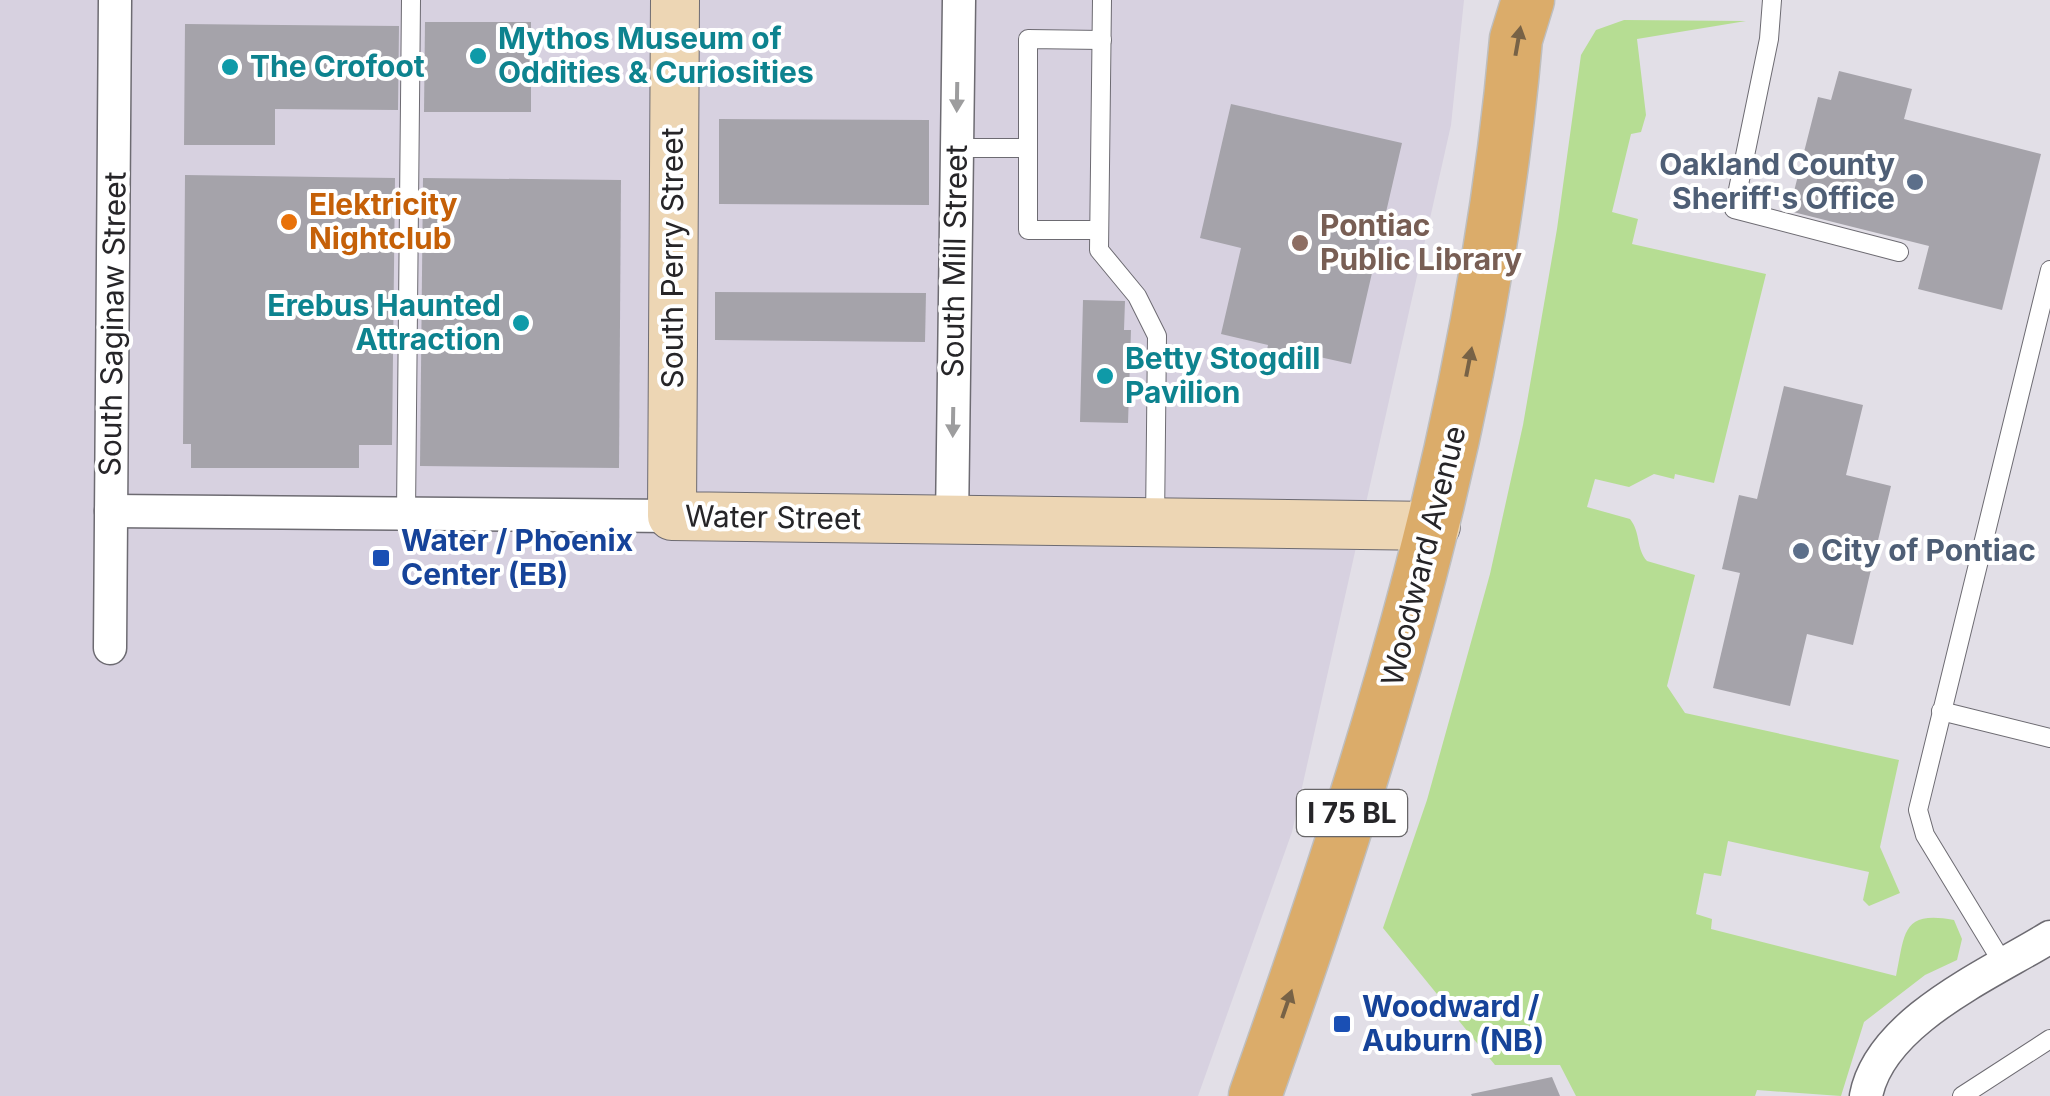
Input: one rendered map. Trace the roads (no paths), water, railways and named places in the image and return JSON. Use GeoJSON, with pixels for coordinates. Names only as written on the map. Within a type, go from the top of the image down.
{"type":"FeatureCollection","features":[{"type":"Feature","properties":{"kind":"main road","name":"Woodward Avenue"},"geometry":{"type":"LineString","coordinates":[[1255,1096],[1362,784],[1436,526],[1478,316],[1516,39],[1528,0]]}},
{"type":"Feature","properties":{"kind":"street","name":"South Saginaw Street"},"geometry":{"type":"LineString","coordinates":[[110,648],[115,0]]}},
{"type":"Feature","properties":{"kind":"street","name":"South Perry Street"},"geometry":{"type":"LineString","coordinates":[[672,516],[675,0]]}},
{"type":"Feature","properties":{"kind":"street","name":"South Mill Street"},"geometry":{"type":"LineString","coordinates":[[952,522],[959,0]]}},
{"type":"Feature","properties":{"kind":"street","name":"Water Street"},"geometry":{"type":"LineString","coordinates":[[111,511],[1436,526]]}},
{"type":"Feature","properties":{"kind":"street"},"geometry":{"type":"LineString","coordinates":[[1866,1096],[1874,1068],[1895,1039],[2050,937]]}},
{"type":"Feature","properties":{"kind":"lane"},"geometry":{"type":"LineString","coordinates":[[406,514],[411,0]]}},
{"type":"Feature","properties":{"kind":"lane"},"geometry":{"type":"LineString","coordinates":[[1102,0],[1099,250],[1137,296],[1157,336],[1155,523]]}},
{"type":"Feature","properties":{"kind":"lane"},"geometry":{"type":"LineString","coordinates":[[1772,0],[1769,39],[1734,209],[1900,252]]}},
{"type":"Feature","properties":{"kind":"lane"},"geometry":{"type":"LineString","coordinates":[[1099,230],[1028,230],[1028,40],[1102,40]]}},
{"type":"Feature","properties":{"kind":"lane"},"geometry":{"type":"LineString","coordinates":[[956,148],[1028,148]]}},
{"type":"Feature","properties":{"kind":"lane"},"geometry":{"type":"LineString","coordinates":[[2004,965],[1919,823],[1918,810],[2046,305],[2050,270]]}},
{"type":"Feature","properties":{"kind":"lane"},"geometry":{"type":"LineString","coordinates":[[1942,711],[2050,738]]}},
{"type":"Feature","properties":{"kind":"lane"},"geometry":{"type":"LineString","coordinates":[[1962,1096],[2050,1039]]}},
{"type":"Feature","properties":{"kind":"place","name":"Mythos Museum of Oddities & Curiosities"},"geometry":{"type":"Point","coordinates":[478,56]}},
{"type":"Feature","properties":{"kind":"place","name":"The Crofoot"},"geometry":{"type":"Point","coordinates":[230,67]}},
{"type":"Feature","properties":{"kind":"place","name":"Oakland County Sheriff's Office"},"geometry":{"type":"Point","coordinates":[1915,182]}},
{"type":"Feature","properties":{"kind":"place","name":"Elektricity Nightclub"},"geometry":{"type":"Point","coordinates":[289,222]}},
{"type":"Feature","properties":{"kind":"place","name":"Pontiac Public Library"},"geometry":{"type":"Point","coordinates":[1300,243]}},
{"type":"Feature","properties":{"kind":"place","name":"Erebus Haunted Attraction"},"geometry":{"type":"Point","coordinates":[521,323]}},
{"type":"Feature","properties":{"kind":"place","name":"Betty Stogdill Pavilion"},"geometry":{"type":"Point","coordinates":[1105,376]}},
{"type":"Feature","properties":{"kind":"place","name":"City of Pontiac"},"geometry":{"type":"Point","coordinates":[1801,551]}},
{"type":"Feature","properties":{"kind":"place","name":"Water / Phoenix Center (EB)"},"geometry":{"type":"Point","coordinates":[381,558]}},
{"type":"Feature","properties":{"kind":"place","name":"Woodward / Auburn (NB)"},"geometry":{"type":"Point","coordinates":[1342,1024]}}]}
